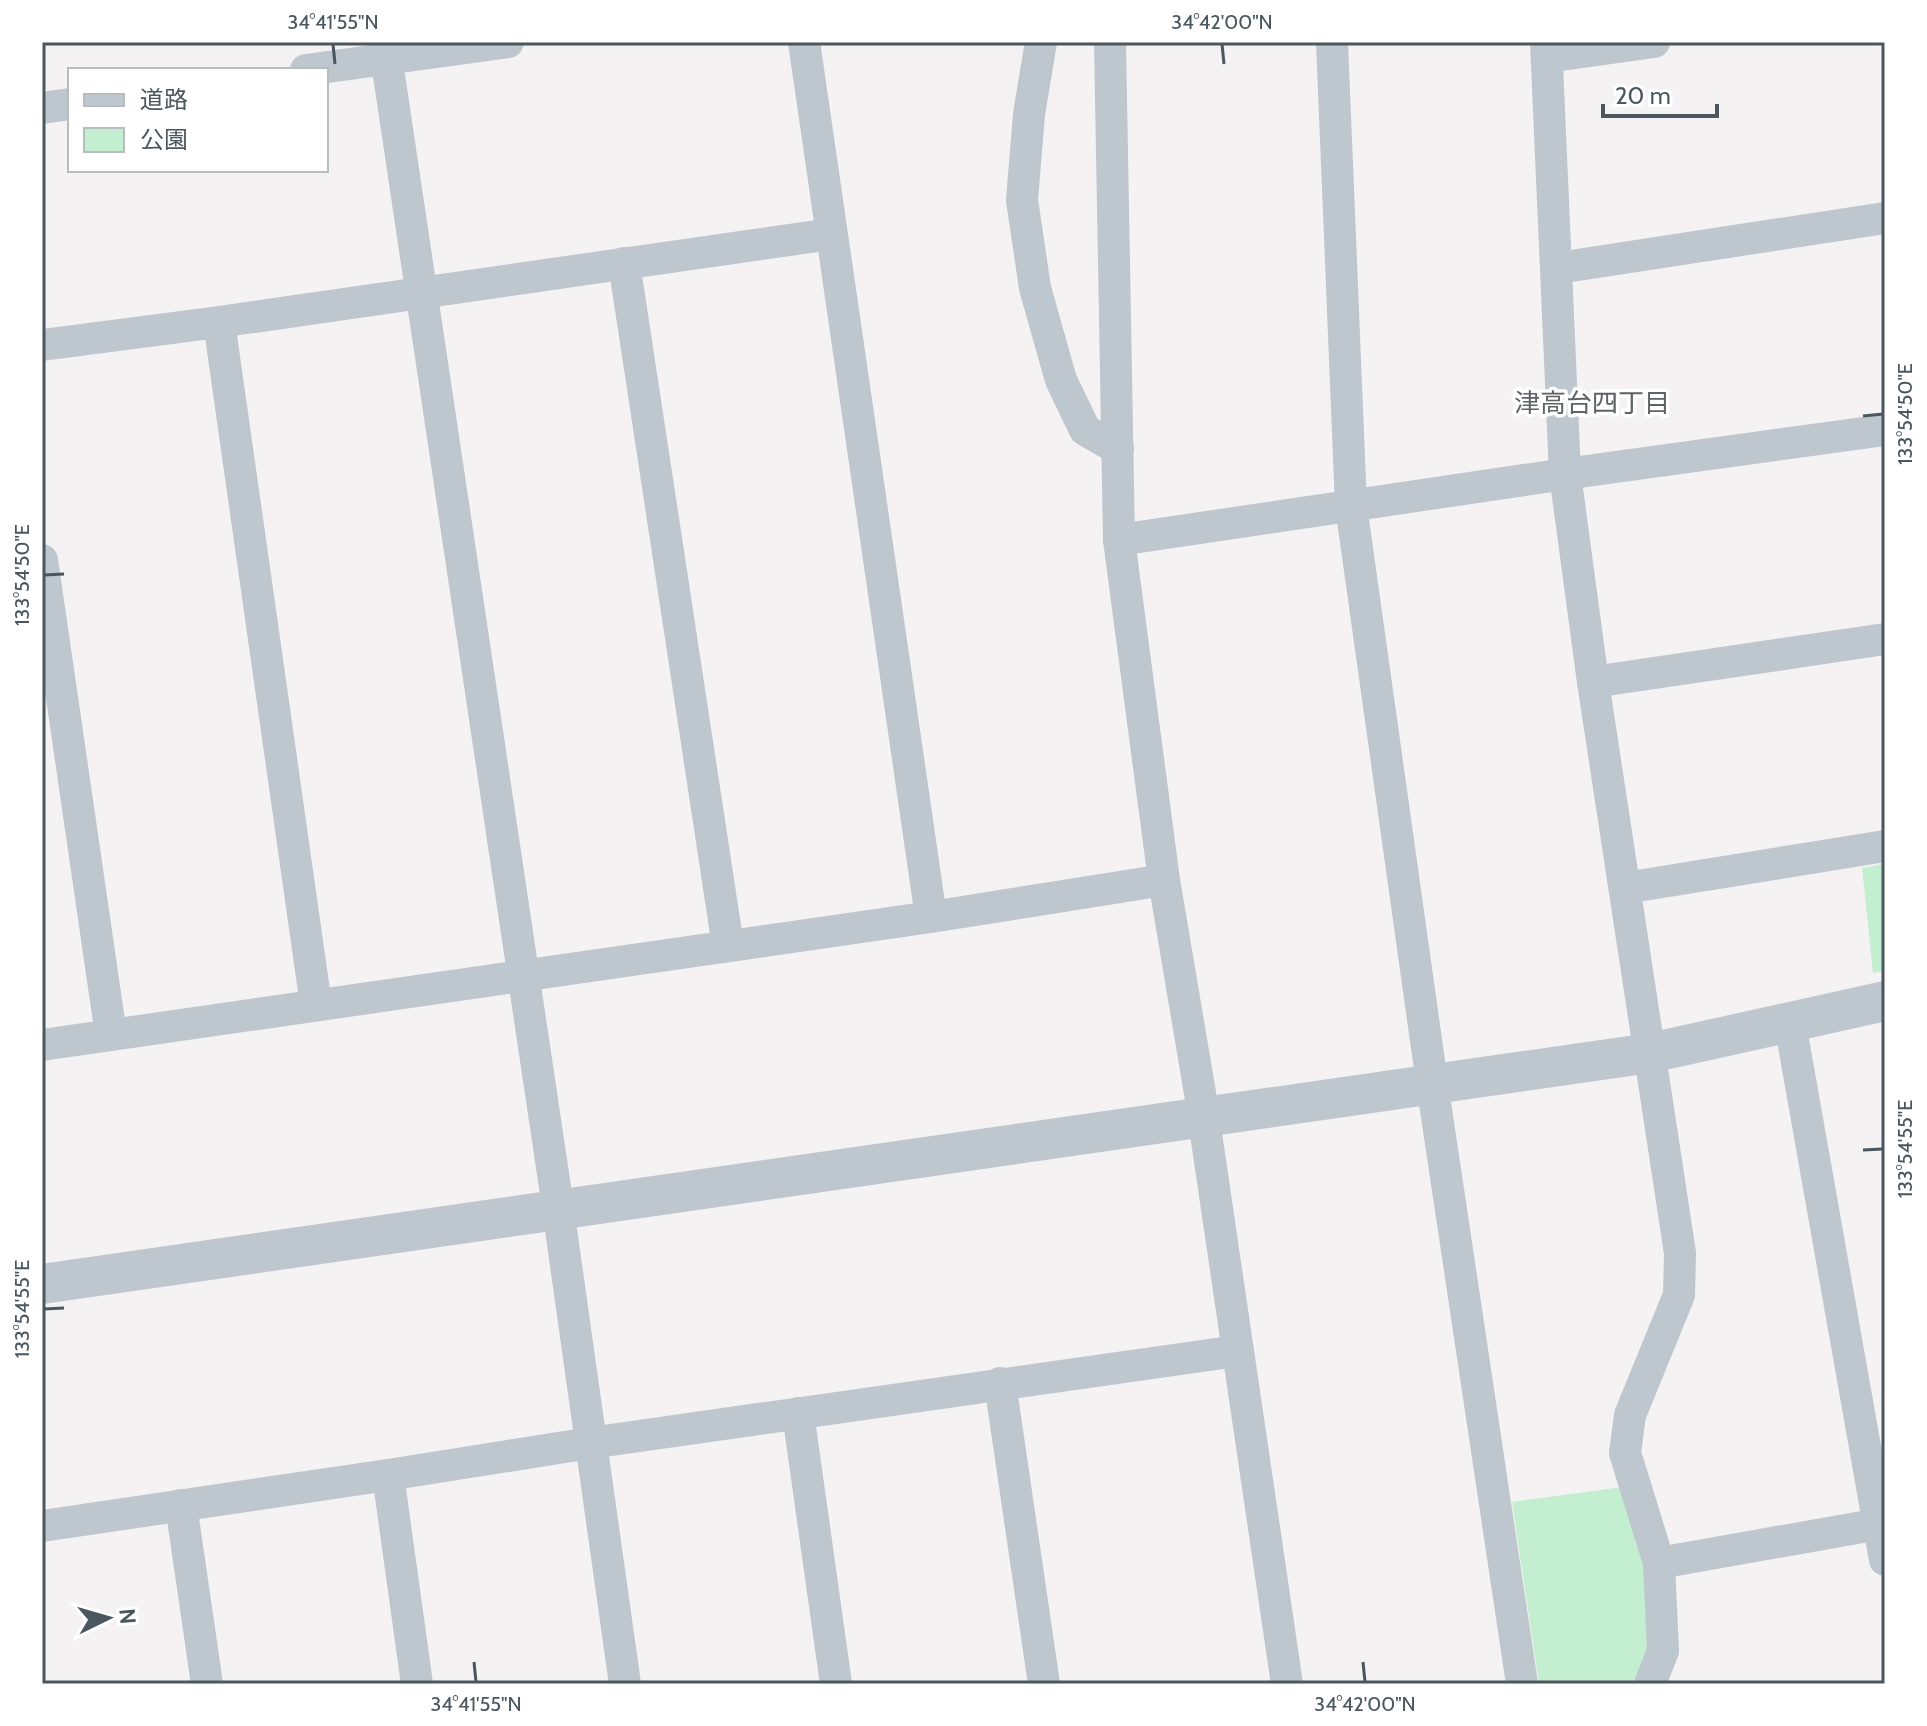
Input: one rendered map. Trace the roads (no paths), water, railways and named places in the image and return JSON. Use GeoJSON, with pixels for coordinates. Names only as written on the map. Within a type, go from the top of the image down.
{"type":"FeatureCollection","features":[{"type":"Feature","properties":{"kind":"street"},"geometry":{"type":"LineString","coordinates":[[314,68],[386,50],[508,42]]}},
{"type":"Feature","properties":{"kind":"street"},"geometry":{"type":"LineString","coordinates":[[804,42],[931,917]]}},
{"type":"Feature","properties":{"kind":"street"},"geometry":{"type":"LineString","coordinates":[[1041,42],[1029,114],[1022,200],[1035,288],[1061,380],[1085,430],[1118,449]]}},
{"type":"Feature","properties":{"kind":"street"},"geometry":{"type":"LineString","coordinates":[[1110,42],[1119,540],[1164,880],[1203,1118],[1287,1684]]}},
{"type":"Feature","properties":{"kind":"street"},"geometry":{"type":"LineString","coordinates":[[1332,42],[1351,506],[1432,1083],[1522,1684]]}},
{"type":"Feature","properties":{"kind":"street"},"geometry":{"type":"LineString","coordinates":[[1650,1684],[1663,1651],[1659,1563],[1625,1453],[1630,1415],[1679,1295],[1680,1253],[1593,682],[1565,474],[1546,50],[1654,42]]}},
{"type":"Feature","properties":{"kind":"street"},"geometry":{"type":"LineString","coordinates":[[386,50],[559,1211],[625,1684]]}},
{"type":"Feature","properties":{"kind":"street"},"geometry":{"type":"LineString","coordinates":[[42,108],[68,104]]}},
{"type":"Feature","properties":{"kind":"street"},"geometry":{"type":"LineString","coordinates":[[1558,268],[1885,218]]}},
{"type":"Feature","properties":{"kind":"street"},"geometry":{"type":"LineString","coordinates":[[42,345],[831,234]]}},
{"type":"Feature","properties":{"kind":"street"},"geometry":{"type":"LineString","coordinates":[[624,263],[728,946]]}},
{"type":"Feature","properties":{"kind":"street"},"geometry":{"type":"LineString","coordinates":[[219,322],[316,1005]]}},
{"type":"Feature","properties":{"kind":"street"},"geometry":{"type":"LineString","coordinates":[[1119,540],[1885,430]]}},
{"type":"Feature","properties":{"kind":"street"},"geometry":{"type":"LineString","coordinates":[[42,560],[111,1035]]}},
{"type":"Feature","properties":{"kind":"street"},"geometry":{"type":"LineString","coordinates":[[1593,682],[1885,639]]}},
{"type":"Feature","properties":{"kind":"street"},"geometry":{"type":"LineString","coordinates":[[1625,888],[1885,846]]}},
{"type":"Feature","properties":{"kind":"street"},"geometry":{"type":"LineString","coordinates":[[42,1045],[931,917],[1164,880]]}},
{"type":"Feature","properties":{"kind":"street"},"geometry":{"type":"LineString","coordinates":[[42,1284],[1650,1053],[1885,1001]]}},
{"type":"Feature","properties":{"kind":"street"},"geometry":{"type":"LineString","coordinates":[[1790,1023],[1882,1523],[1885,1560]]}},
{"type":"Feature","properties":{"kind":"street"},"geometry":{"type":"LineString","coordinates":[[42,1526],[590,1443],[1237,1351]]}},
{"type":"Feature","properties":{"kind":"street"},"geometry":{"type":"LineString","coordinates":[[1000,1383],[1044,1684]]}},
{"type":"Feature","properties":{"kind":"street"},"geometry":{"type":"LineString","coordinates":[[798,1413],[836,1684]]}},
{"type":"Feature","properties":{"kind":"street"},"geometry":{"type":"LineString","coordinates":[[388,1475],[417,1684]]}},
{"type":"Feature","properties":{"kind":"street"},"geometry":{"type":"LineString","coordinates":[[181,1505],[207,1684]]}},
{"type":"Feature","properties":{"kind":"street"},"geometry":{"type":"LineString","coordinates":[[1659,1563],[1882,1523]]}},
{"type":"Feature","properties":{"kind":"district","name":"津高台四丁目"},"geometry":{"type":"Point","coordinates":[1592,403]}}]}
